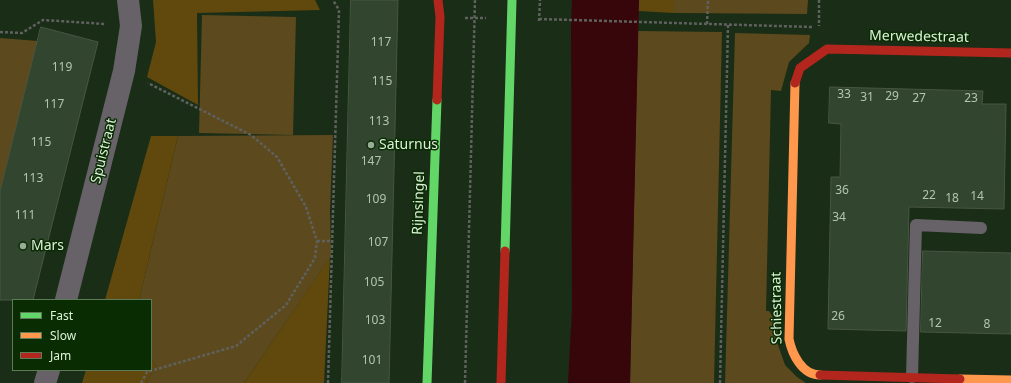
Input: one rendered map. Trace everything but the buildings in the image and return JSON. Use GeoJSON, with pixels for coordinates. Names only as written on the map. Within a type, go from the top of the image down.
{"type":"FeatureCollection","features":[{"type":"Feature","properties":{"kind":"street","name":"Spuistraat"},"geometry":{"type":"LineString","coordinates":[[66,299],[124,71],[131,26],[128,0]]}},
{"type":"Feature","properties":{"kind":"street","name":"Rijnsingel"},"geometry":{"type":"LineString","coordinates":[[426,383],[440,17],[438,0]]}},
{"type":"Feature","properties":{"kind":"street"},"geometry":{"type":"LineString","coordinates":[[501,383],[512,0]]}},
{"type":"Feature","properties":{"kind":"street","name":"Merwedestraat"},"geometry":{"type":"LineString","coordinates":[[827,49],[1011,53]]}},
{"type":"Feature","properties":{"kind":"street","name":"Schiestraat"},"geometry":{"type":"LineString","coordinates":[[827,49],[800,68],[795,80],[789,345],[795,358],[805,369],[815,375],[1011,380]]}},
{"type":"Feature","properties":{"kind":"street"},"geometry":{"type":"LineString","coordinates":[[45,383],[49,371]]}},
{"type":"Feature","properties":{"kind":"lane"},"geometry":{"type":"LineString","coordinates":[[912,377],[916,225],[981,228]]}},
{"type":"Feature","properties":{"kind":"path"},"geometry":{"type":"LineString","coordinates":[[328,383],[338,10],[333,0]]}},
{"type":"Feature","properties":{"kind":"path"},"geometry":{"type":"LineString","coordinates":[[465,383],[475,0]]}},
{"type":"Feature","properties":{"kind":"path"},"geometry":{"type":"LineString","coordinates":[[539,19],[540,0]]}},
{"type":"Feature","properties":{"kind":"path"},"geometry":{"type":"LineString","coordinates":[[707,24],[708,0]]}},
{"type":"Feature","properties":{"kind":"path"},"geometry":{"type":"LineString","coordinates":[[570,19],[818,28]]}},
{"type":"Feature","properties":{"kind":"path"},"geometry":{"type":"LineString","coordinates":[[0,32],[22,33],[43,20],[131,26]]}},
{"type":"Feature","properties":{"kind":"path"},"geometry":{"type":"LineString","coordinates":[[720,383],[728,25]]}},
{"type":"Feature","properties":{"kind":"path"},"geometry":{"type":"LineString","coordinates":[[124,71],[251,135],[277,157],[306,207],[317,241],[315,258],[286,305],[236,346],[152,371]]}},
{"type":"Feature","properties":{"kind":"path"},"geometry":{"type":"LineString","coordinates":[[317,241],[332,241]]}},
{"type":"Feature","properties":{"kind":"path"},"geometry":{"type":"LineString","coordinates":[[141,383],[147,372],[150,371]]}},
{"type":"Feature","properties":{"kind":"shaded area"},"geometry":{"type":"Polygon","coordinates":[[[153,0],[315,0],[320,10],[197,13],[198,105],[147,77],[156,42],[153,0]]]}},
{"type":"Feature","properties":{"kind":"shaded area"},"geometry":{"type":"Polygon","coordinates":[[[572,0],[639,0],[630,383],[568,383],[572,309],[572,0]]]}},
{"type":"Feature","properties":{"kind":"shaded area"},"geometry":{"type":"Polygon","coordinates":[[[639,0],[674,0],[674,13],[638,11],[639,0]]]}},
{"type":"Feature","properties":{"kind":"shaded area"},"geometry":{"type":"Polygon","coordinates":[[[674,0],[808,0],[807,14],[674,13],[674,0]]]}},
{"type":"Feature","properties":{"kind":"shaded area"},"geometry":{"type":"Polygon","coordinates":[[[202,15],[296,17],[293,135],[199,133],[202,15]]]}},
{"type":"Feature","properties":{"kind":"shaded area"},"geometry":{"type":"Polygon","coordinates":[[[638,31],[722,32],[714,383],[630,383],[638,31]]]}},
{"type":"Feature","properties":{"kind":"shaded area"},"geometry":{"type":"Polygon","coordinates":[[[735,33],[810,35],[809,43],[789,62],[781,91],[771,90],[766,311],[769,311],[777,324],[777,342],[785,365],[797,377],[806,383],[725,383],[735,33]]]}},
{"type":"Feature","properties":{"kind":"shaded area"},"geometry":{"type":"Polygon","coordinates":[[[0,38],[38,41],[0,191],[0,38]]]}},
{"type":"Feature","properties":{"kind":"shaded area"},"geometry":{"type":"Polygon","coordinates":[[[333,135],[330,211],[331,256],[244,383],[146,383],[156,366],[152,360],[152,299],[139,299],[178,136],[333,135]]]}},
{"type":"Feature","properties":{"kind":"shaded area"},"geometry":{"type":"Polygon","coordinates":[[[151,136],[178,136],[139,299],[105,299],[151,136]]]}},
{"type":"Feature","properties":{"kind":"shaded area"},"geometry":{"type":"Polygon","coordinates":[[[330,257],[324,383],[244,383],[330,257]]]}},
{"type":"Feature","properties":{"kind":"shaded area"},"geometry":{"type":"Polygon","coordinates":[[[152,360],[156,366],[146,383],[82,383],[86,371],[152,371],[152,360]]]}},
{"type":"Feature","properties":{"kind":"traffic: fast"},"geometry":{"type":"LineString","coordinates":[[505,251],[512,0]]}},
{"type":"Feature","properties":{"kind":"traffic: fast"},"geometry":{"type":"LineString","coordinates":[[427,383],[437,100]]}},
{"type":"Feature","properties":{"kind":"traffic: slow"},"geometry":{"type":"LineString","coordinates":[[795,83],[789,339],[795,357],[803,368],[814,374],[820,375]]}},
{"type":"Feature","properties":{"kind":"traffic: slow"},"geometry":{"type":"LineString","coordinates":[[960,379],[1011,380]]}},
{"type":"Feature","properties":{"kind":"traffic: jam"},"geometry":{"type":"LineString","coordinates":[[437,100],[440,17],[438,0]]}},
{"type":"Feature","properties":{"kind":"traffic: jam"},"geometry":{"type":"LineString","coordinates":[[795,83],[800,68],[827,49],[1011,53]]}},
{"type":"Feature","properties":{"kind":"traffic: jam"},"geometry":{"type":"LineString","coordinates":[[501,383],[505,251]]}},
{"type":"Feature","properties":{"kind":"traffic: jam"},"geometry":{"type":"LineString","coordinates":[[820,375],[960,379]]}},
{"type":"Feature","properties":{"kind":"place","name":"Saturnus"},"geometry":{"type":"Point","coordinates":[371,145]}},
{"type":"Feature","properties":{"kind":"place","name":"Mars"},"geometry":{"type":"Point","coordinates":[23,246]}}]}
